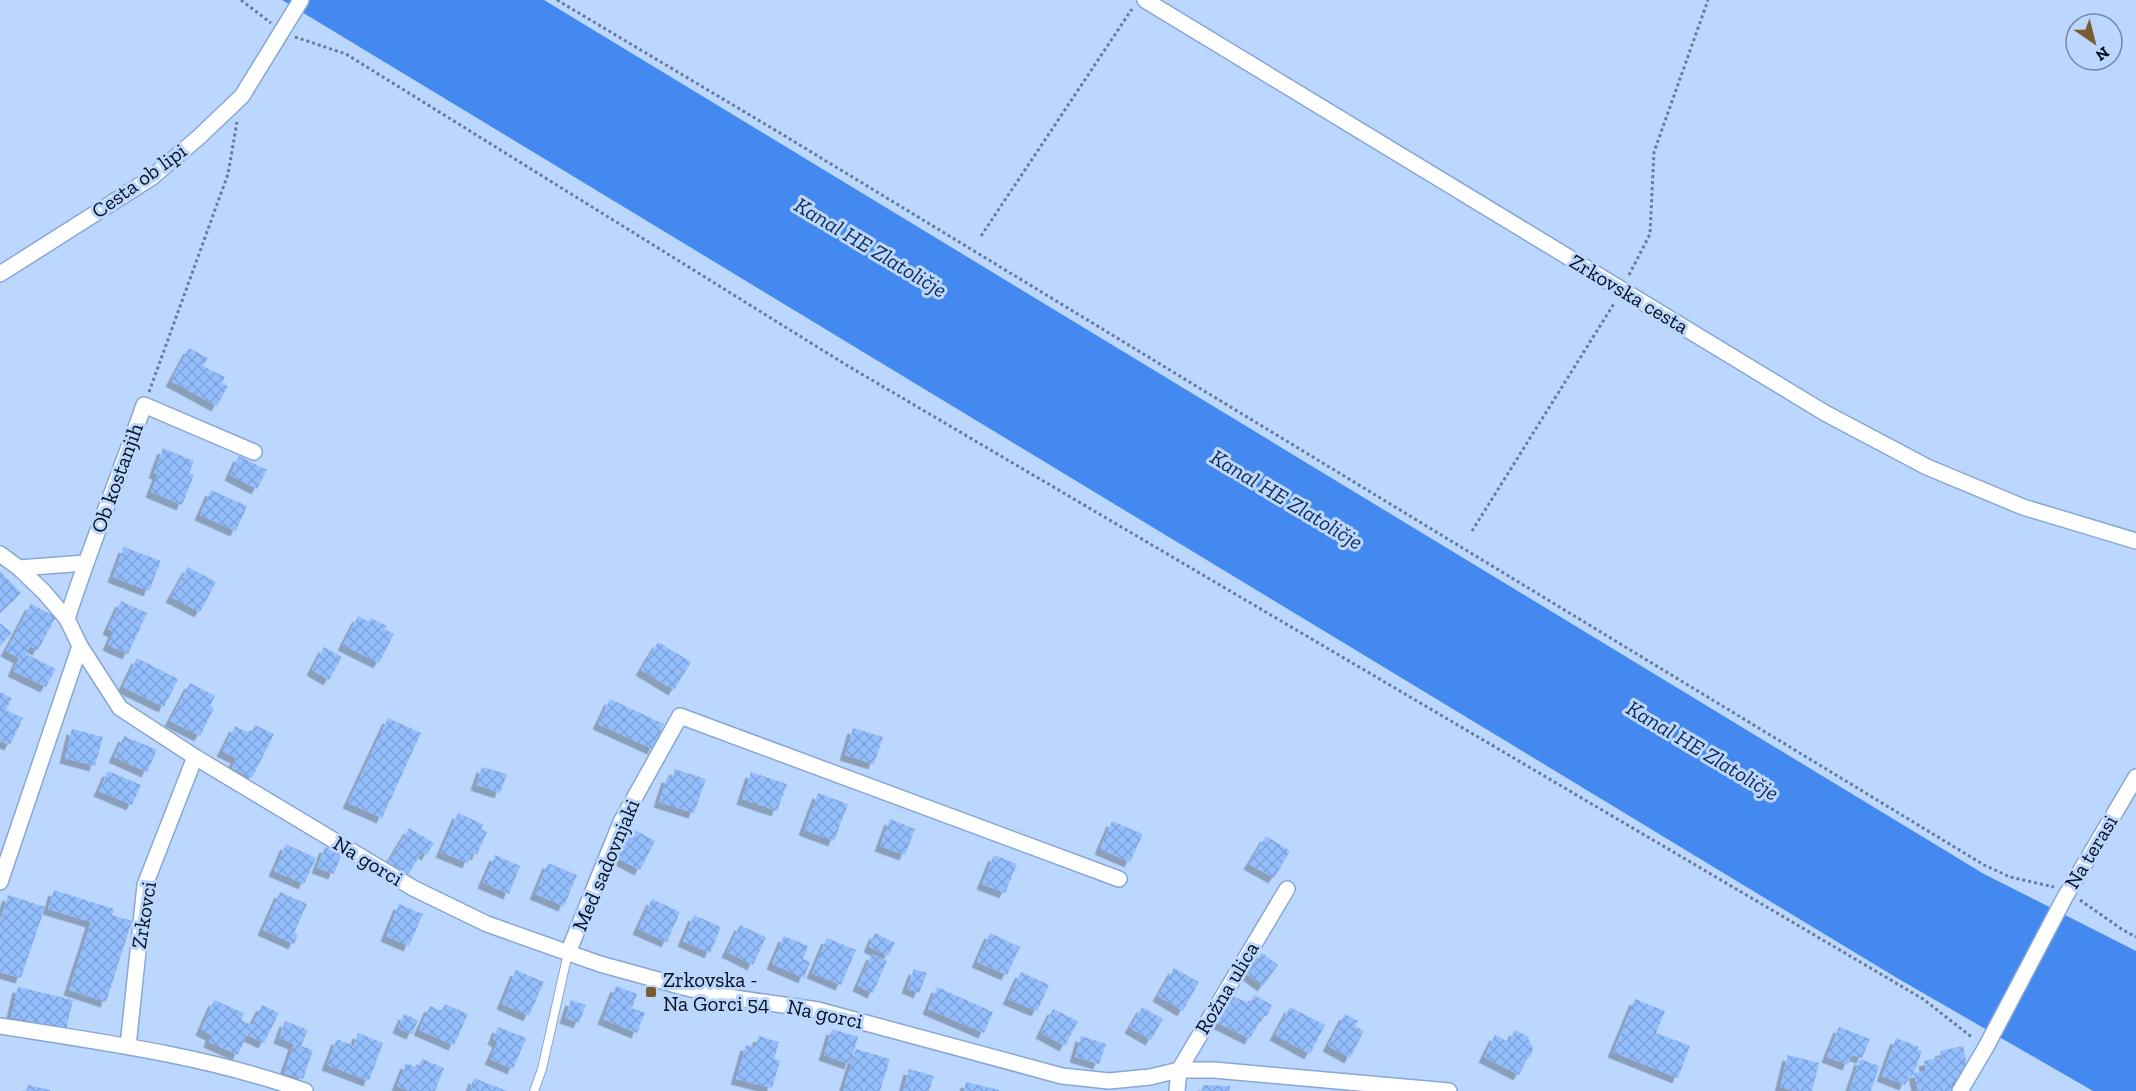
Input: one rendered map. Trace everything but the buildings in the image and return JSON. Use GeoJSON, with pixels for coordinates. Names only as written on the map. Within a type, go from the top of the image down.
{"type":"FeatureCollection","features":[{"type":"Feature","properties":{"kind":"street"},"geometry":{"type":"LineString","coordinates":[[281,32],[301,0]]}},
{"type":"Feature","properties":{"kind":"street","name":"Zrkovska cesta"},"geometry":{"type":"LineString","coordinates":[[1138,4],[1825,413],[1927,467],[2012,503],[2136,541]]}},
{"type":"Feature","properties":{"kind":"street","name":"Cesta ob lipi"},"geometry":{"type":"LineString","coordinates":[[0,274],[151,178],[242,96],[281,32]]}},
{"type":"Feature","properties":{"kind":"street","name":"Ob kostanjih"},"geometry":{"type":"LineString","coordinates":[[67,619],[85,563],[117,484],[144,405],[254,452]]}},
{"type":"Feature","properties":{"kind":"street","name":"Na gorci"},"geometry":{"type":"LineString","coordinates":[[0,554],[19,568],[44,592],[67,619],[80,646],[120,708],[195,757],[413,888],[487,924],[568,953],[677,986],[721,996],[818,1010],[1062,1076],[1109,1081],[1150,1077],[1179,1070],[1214,1070],[1268,1073],[1449,1091]]}},
{"type":"Feature","properties":{"kind":"street"},"geometry":{"type":"LineString","coordinates":[[19,568],[85,563]]}},
{"type":"Feature","properties":{"kind":"street"},"geometry":{"type":"LineString","coordinates":[[0,882],[80,646]]}},
{"type":"Feature","properties":{"kind":"street","name":"Med sadovnjaki"},"geometry":{"type":"LineString","coordinates":[[568,953],[621,822],[680,716],[1119,879]]}},
{"type":"Feature","properties":{"kind":"street","name":"Zrkovci"},"geometry":{"type":"LineString","coordinates":[[128,1046],[145,885],[195,757]]}},
{"type":"Feature","properties":{"kind":"street","name":"Na terasi"},"geometry":{"type":"LineString","coordinates":[[1986,1047],[2067,893],[2136,777]]}},
{"type":"Feature","properties":{"kind":"street","name":"Rožna ulica"},"geometry":{"type":"LineString","coordinates":[[1177,1091],[1179,1070],[1287,889]]}},
{"type":"Feature","properties":{"kind":"street"},"geometry":{"type":"LineString","coordinates":[[0,1026],[128,1046],[264,1076],[305,1091]]}},
{"type":"Feature","properties":{"kind":"street"},"geometry":{"type":"LineString","coordinates":[[1960,1091],[1986,1047]]}},
{"type":"Feature","properties":{"kind":"lane"},"geometry":{"type":"LineString","coordinates":[[534,1091],[542,1069],[568,953]]}},
{"type":"Feature","properties":{"kind":"path"},"geometry":{"type":"LineString","coordinates":[[241,0],[281,32],[346,54],[858,373],[1923,999],[1986,1047]]}},
{"type":"Feature","properties":{"kind":"path"},"geometry":{"type":"LineString","coordinates":[[557,0],[790,139],[1984,865],[2010,877],[2067,893],[2136,937]]}},
{"type":"Feature","properties":{"kind":"path"},"geometry":{"type":"LineString","coordinates":[[981,236],[1138,4]]}},
{"type":"Feature","properties":{"kind":"path"},"geometry":{"type":"LineString","coordinates":[[144,405],[228,174],[242,96]]}},
{"type":"Feature","properties":{"kind":"water","name":"Kanal HE Zlatoličje"},"geometry":{"type":"Polygon","coordinates":[[[282,0],[544,0],[1984,874],[2136,951],[2136,1091],[2093,1091],[1897,978],[282,0]]]}},
{"type":"Feature","properties":{"kind":"place","name":"Zrkovska - Na Gorci 54"},"geometry":{"type":"Point","coordinates":[651,992]}}]}
